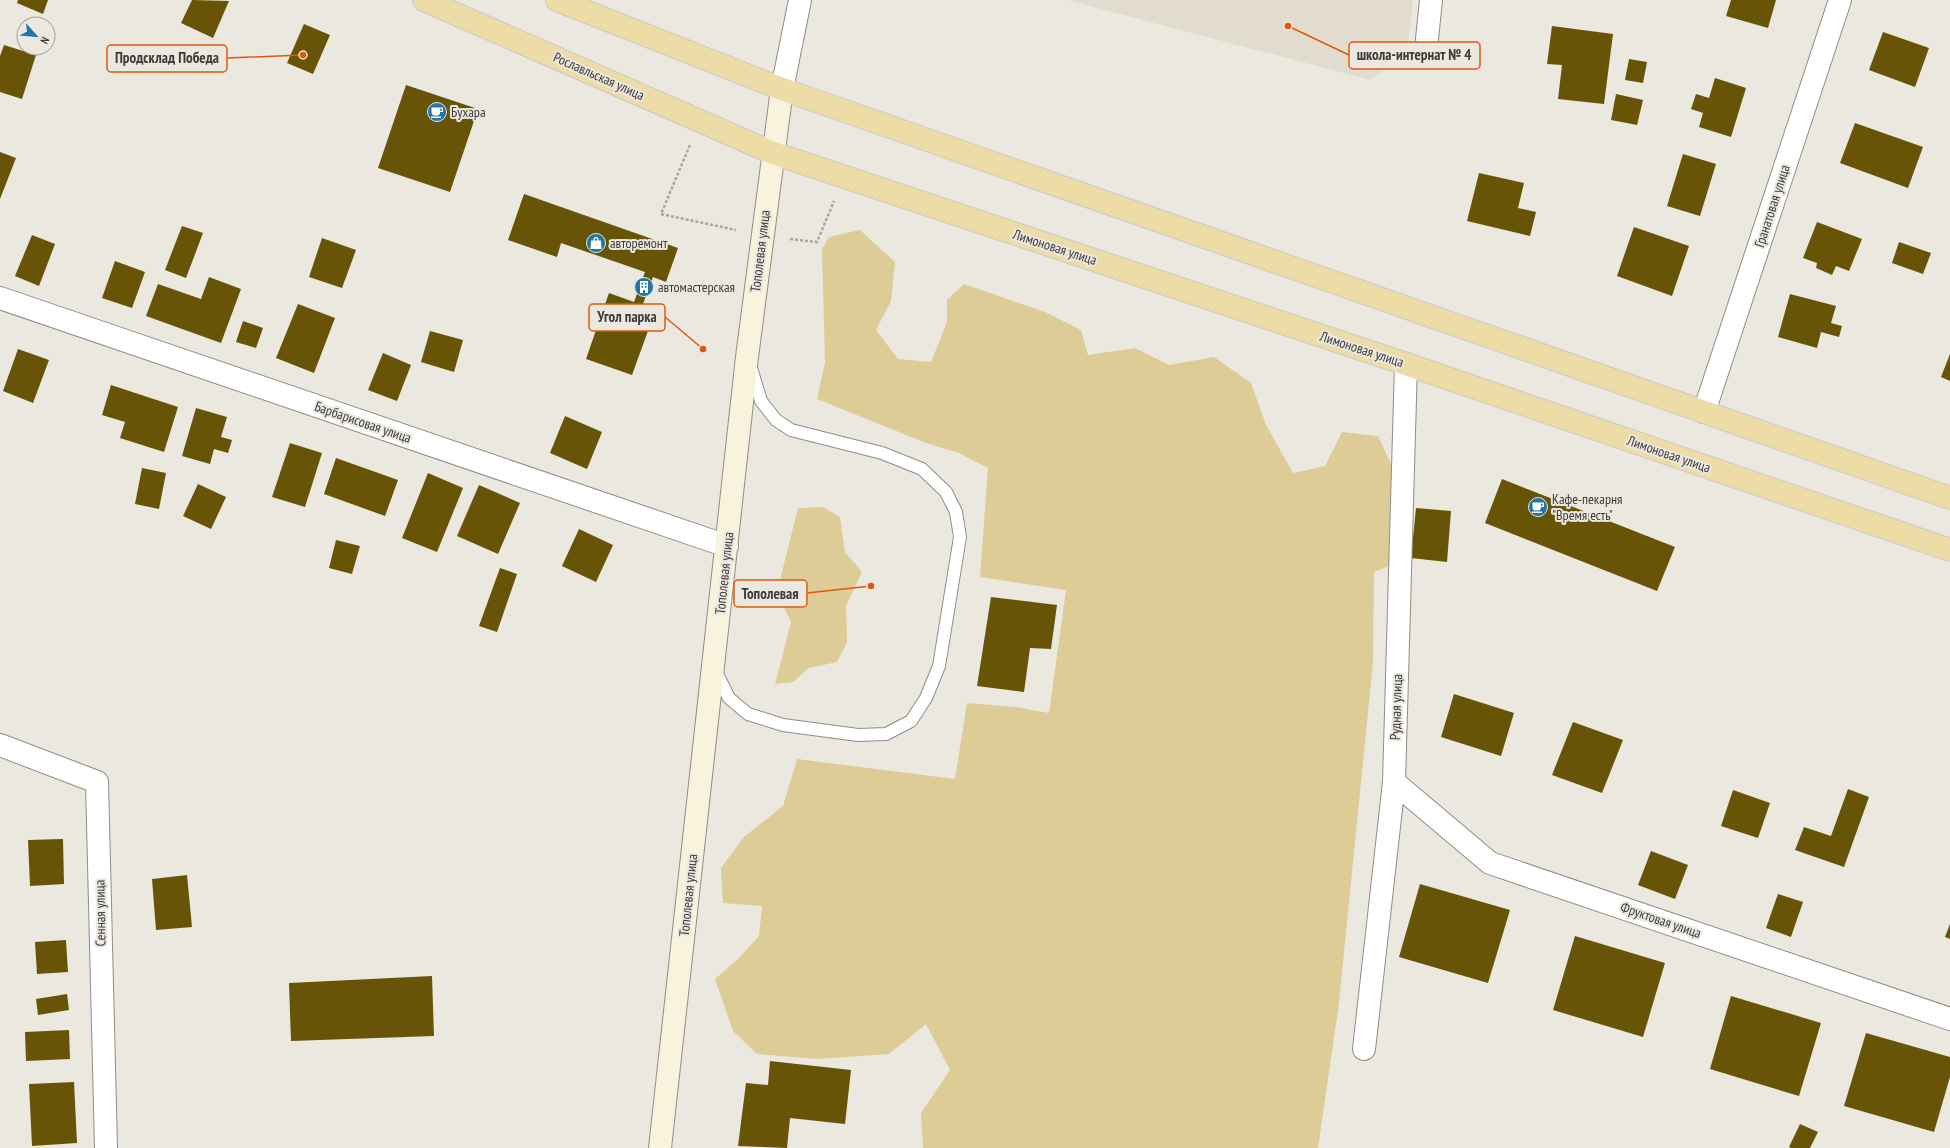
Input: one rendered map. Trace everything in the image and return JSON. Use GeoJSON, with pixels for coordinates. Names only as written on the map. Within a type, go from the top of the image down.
{"type":"FeatureCollection","features":[{"type":"Feature","properties":{"kind":"highway","name":"Рославльская улица"},"geometry":{"type":"LineString","coordinates":[[424,0],[441,6],[773,153]]}},
{"type":"Feature","properties":{"kind":"highway"},"geometry":{"type":"LineString","coordinates":[[557,0],[782,89],[1950,498]]}},
{"type":"Feature","properties":{"kind":"highway","name":"Лимоновая улица"},"geometry":{"type":"LineString","coordinates":[[773,153],[1406,364],[1950,550]]}},
{"type":"Feature","properties":{"kind":"main road","name":"Тополевая улица"},"geometry":{"type":"LineString","coordinates":[[660,1148],[747,357],[782,89]]}},
{"type":"Feature","properties":{"kind":"street","name":"Тополевая улица"},"geometry":{"type":"LineString","coordinates":[[782,89],[800,0]]}},
{"type":"Feature","properties":{"kind":"street"},"geometry":{"type":"LineString","coordinates":[[1427,38],[1431,0]]}},
{"type":"Feature","properties":{"kind":"street","name":"Гранатовая улица"},"geometry":{"type":"LineString","coordinates":[[1704,412],[1840,0]]}},
{"type":"Feature","properties":{"kind":"street","name":"Барбарисовая улица"},"geometry":{"type":"LineString","coordinates":[[0,298],[727,546]]}},
{"type":"Feature","properties":{"kind":"street","name":"Рудная улица"},"geometry":{"type":"LineString","coordinates":[[1364,1049],[1394,782],[1406,364]]}},
{"type":"Feature","properties":{"kind":"street","name":"Сенная улица"},"geometry":{"type":"LineString","coordinates":[[0,745],[97,782],[106,1148]]}},
{"type":"Feature","properties":{"kind":"street","name":"Фруктовая улица"},"geometry":{"type":"LineString","coordinates":[[1394,782],[1490,863],[1950,1019]]}},
{"type":"Feature","properties":{"kind":"lane"},"geometry":{"type":"LineString","coordinates":[[713,668],[729,698],[748,714],[783,725],[858,735],[886,734],[911,721],[926,698],[939,666],[960,537],[956,512],[946,492],[922,469],[882,453],[791,430],[776,420],[761,401],[747,357]]}},
{"type":"Feature","properties":{"kind":"shaded area"},"geometry":{"type":"Polygon","coordinates":[[[1067,0],[1413,0],[1407,53],[1370,80],[1067,0]]]}},
{"type":"Feature","properties":{"kind":"shaded area"},"geometry":{"type":"Polygon","coordinates":[[[860,230],[895,262],[891,301],[876,330],[898,359],[931,362],[947,322],[947,300],[964,284],[1045,312],[1081,330],[1088,355],[1135,348],[1169,365],[1214,357],[1251,383],[1266,425],[1293,473],[1325,466],[1342,432],[1378,436],[1399,481],[1389,566],[1374,572],[1373,663],[1339,1003],[1318,1148],[923,1148],[921,1113],[950,1070],[926,1024],[889,1054],[819,1059],[757,1054],[733,1031],[715,979],[738,959],[759,936],[762,906],[723,903],[721,868],[744,837],[783,806],[797,759],[955,779],[967,703],[1016,707],[1049,713],[1066,590],[980,577],[988,468],[959,453],[926,443],[817,399],[825,362],[822,249],[829,237],[860,230]]]}},
{"type":"Feature","properties":{"kind":"shaded area"},"geometry":{"type":"Polygon","coordinates":[[[823,507],[840,517],[845,552],[862,572],[846,606],[847,642],[837,662],[809,668],[793,682],[775,684],[791,622],[777,592],[798,508],[823,507]]]}},
{"type":"Feature","properties":{"kind":"building"},"geometry":{"type":"Polygon","coordinates":[[[18,0],[48,0],[43,14],[17,3],[18,0]]]}},
{"type":"Feature","properties":{"kind":"building"},"geometry":{"type":"Polygon","coordinates":[[[192,0],[229,1],[213,38],[181,23],[192,0]]]}},
{"type":"Feature","properties":{"kind":"building"},"geometry":{"type":"Polygon","coordinates":[[[1731,0],[1776,0],[1768,28],[1726,16],[1731,0]]]}},
{"type":"Feature","properties":{"kind":"building"},"geometry":{"type":"Polygon","coordinates":[[[304,24],[330,35],[313,74],[287,63],[304,24]]]}},
{"type":"Feature","properties":{"kind":"building"},"geometry":{"type":"Polygon","coordinates":[[[1552,26],[1613,34],[1604,104],[1558,99],[1562,65],[1547,64],[1552,26]]]}},
{"type":"Feature","properties":{"kind":"building"},"geometry":{"type":"Polygon","coordinates":[[[1883,32],[1929,48],[1915,87],[1869,70],[1883,32]]]}},
{"type":"Feature","properties":{"kind":"building"},"geometry":{"type":"Polygon","coordinates":[[[4,45],[16,49],[16,56],[36,56],[22,99],[0,92],[0,56],[4,45]]]}},
{"type":"Feature","properties":{"kind":"building"},"geometry":{"type":"Polygon","coordinates":[[[1629,59],[1647,62],[1643,83],[1625,80],[1629,59]]]}},
{"type":"Feature","properties":{"kind":"building"},"geometry":{"type":"Polygon","coordinates":[[[1715,78],[1746,88],[1731,137],[1699,127],[1703,113],[1691,109],[1696,94],[1709,98],[1715,78]]]}},
{"type":"Feature","properties":{"kind":"building"},"geometry":{"type":"Polygon","coordinates":[[[406,85],[478,109],[450,192],[378,168],[406,85]]]}},
{"type":"Feature","properties":{"kind":"building"},"geometry":{"type":"Polygon","coordinates":[[[1616,94],[1643,100],[1637,125],[1611,120],[1616,94]]]}},
{"type":"Feature","properties":{"kind":"building"},"geometry":{"type":"Polygon","coordinates":[[[1855,123],[1923,147],[1908,188],[1840,163],[1855,123]]]}},
{"type":"Feature","properties":{"kind":"building"},"geometry":{"type":"Polygon","coordinates":[[[0,152],[16,158],[0,199],[0,152]]]}},
{"type":"Feature","properties":{"kind":"building"},"geometry":{"type":"Polygon","coordinates":[[[1683,154],[1716,164],[1700,216],[1667,206],[1683,154]]]}},
{"type":"Feature","properties":{"kind":"building"},"geometry":{"type":"Polygon","coordinates":[[[1479,173],[1524,183],[1518,208],[1536,212],[1530,236],[1467,221],[1479,173]]]}},
{"type":"Feature","properties":{"kind":"building","name":"автомастерская"},"geometry":{"type":"Polygon","coordinates":[[[524,194],[678,248],[666,282],[653,277],[640,312],[653,317],[632,375],[586,359],[609,293],[634,302],[645,272],[561,243],[557,257],[508,240],[524,194]]]}},
{"type":"Feature","properties":{"kind":"building"},"geometry":{"type":"Polygon","coordinates":[[[1817,222],[1862,239],[1849,271],[1836,266],[1832,275],[1816,268],[1817,263],[1803,258],[1817,222]]]}},
{"type":"Feature","properties":{"kind":"building"},"geometry":{"type":"Polygon","coordinates":[[[182,226],[203,233],[186,278],[165,270],[182,226]]]}},
{"type":"Feature","properties":{"kind":"building"},"geometry":{"type":"Polygon","coordinates":[[[1634,227],[1689,246],[1672,296],[1617,276],[1634,227]]]}},
{"type":"Feature","properties":{"kind":"building"},"geometry":{"type":"Polygon","coordinates":[[[32,235],[55,244],[39,286],[15,276],[32,235]]]}},
{"type":"Feature","properties":{"kind":"building"},"geometry":{"type":"Polygon","coordinates":[[[322,238],[356,250],[342,288],[309,277],[322,238]]]}},
{"type":"Feature","properties":{"kind":"building"},"geometry":{"type":"Polygon","coordinates":[[[1899,242],[1931,253],[1923,274],[1892,263],[1899,242]]]}},
{"type":"Feature","properties":{"kind":"building"},"geometry":{"type":"Polygon","coordinates":[[[115,261],[145,272],[132,308],[102,298],[115,261]]]}},
{"type":"Feature","properties":{"kind":"building"},"geometry":{"type":"Polygon","coordinates":[[[209,277],[241,289],[221,343],[146,316],[158,284],[201,299],[209,277]]]}},
{"type":"Feature","properties":{"kind":"building"},"geometry":{"type":"Polygon","coordinates":[[[1790,294],[1836,306],[1831,323],[1842,326],[1839,337],[1821,332],[1817,348],[1778,337],[1790,294]]]}},
{"type":"Feature","properties":{"kind":"building"},"geometry":{"type":"Polygon","coordinates":[[[298,304],[335,318],[314,373],[276,358],[298,304]]]}},
{"type":"Feature","properties":{"kind":"building"},"geometry":{"type":"Polygon","coordinates":[[[243,321],[263,328],[256,348],[236,342],[243,321]]]}},
{"type":"Feature","properties":{"kind":"building"},"geometry":{"type":"Polygon","coordinates":[[[430,331],[463,340],[454,372],[421,362],[430,331]]]}},
{"type":"Feature","properties":{"kind":"building"},"geometry":{"type":"Polygon","coordinates":[[[18,349],[49,360],[33,403],[3,391],[18,349]]]}},
{"type":"Feature","properties":{"kind":"building"},"geometry":{"type":"Polygon","coordinates":[[[383,353],[411,365],[397,401],[368,390],[383,353]]]}},
{"type":"Feature","properties":{"kind":"building"},"geometry":{"type":"Polygon","coordinates":[[[1950,354],[1950,381],[1941,377],[1950,354]]]}},
{"type":"Feature","properties":{"kind":"building"},"geometry":{"type":"Polygon","coordinates":[[[111,385],[178,407],[164,452],[120,438],[125,422],[102,415],[111,385]]]}},
{"type":"Feature","properties":{"kind":"building"},"geometry":{"type":"Polygon","coordinates":[[[196,408],[227,417],[221,437],[232,440],[228,453],[214,449],[210,464],[182,456],[196,408]]]}},
{"type":"Feature","properties":{"kind":"building"},"geometry":{"type":"Polygon","coordinates":[[[565,416],[602,432],[587,469],[550,453],[565,416]]]}},
{"type":"Feature","properties":{"kind":"building"},"geometry":{"type":"Polygon","coordinates":[[[290,443],[322,453],[305,507],[272,497],[290,443]]]}},
{"type":"Feature","properties":{"kind":"building"},"geometry":{"type":"Polygon","coordinates":[[[336,458],[398,480],[385,516],[324,494],[336,458]]]}},
{"type":"Feature","properties":{"kind":"building"},"geometry":{"type":"Polygon","coordinates":[[[142,468],[166,473],[159,509],[135,504],[142,468]]]}},
{"type":"Feature","properties":{"kind":"building"},"geometry":{"type":"Polygon","coordinates":[[[428,473],[463,488],[437,552],[402,538],[428,473]]]}},
{"type":"Feature","properties":{"kind":"building"},"geometry":{"type":"Polygon","coordinates":[[[1502,479],[1675,547],[1657,591],[1485,523],[1502,479]]]}},
{"type":"Feature","properties":{"kind":"building"},"geometry":{"type":"Polygon","coordinates":[[[198,484],[226,497],[211,529],[183,516],[198,484]]]}},
{"type":"Feature","properties":{"kind":"building"},"geometry":{"type":"Polygon","coordinates":[[[479,485],[520,503],[498,554],[457,536],[479,485]]]}},
{"type":"Feature","properties":{"kind":"building"},"geometry":{"type":"Polygon","coordinates":[[[1416,508],[1451,511],[1447,562],[1411,558],[1416,508]]]}},
{"type":"Feature","properties":{"kind":"building"},"geometry":{"type":"Polygon","coordinates":[[[579,529],[613,545],[596,582],[562,566],[579,529]]]}},
{"type":"Feature","properties":{"kind":"building"},"geometry":{"type":"Polygon","coordinates":[[[336,540],[360,546],[352,574],[329,568],[336,540]]]}},
{"type":"Feature","properties":{"kind":"building"},"geometry":{"type":"Polygon","coordinates":[[[500,568],[517,574],[497,632],[479,626],[500,568]]]}},
{"type":"Feature","properties":{"kind":"building"},"geometry":{"type":"Polygon","coordinates":[[[991,597],[1057,605],[1051,649],[1030,648],[1024,692],[977,686],[991,597]]]}},
{"type":"Feature","properties":{"kind":"building"},"geometry":{"type":"Polygon","coordinates":[[[1454,694],[1514,713],[1501,756],[1441,737],[1454,694]]]}},
{"type":"Feature","properties":{"kind":"building"},"geometry":{"type":"Polygon","coordinates":[[[1573,722],[1623,740],[1602,793],[1552,775],[1573,722]]]}},
{"type":"Feature","properties":{"kind":"building"},"geometry":{"type":"Polygon","coordinates":[[[1848,789],[1869,797],[1844,867],[1795,850],[1804,827],[1831,836],[1848,789]]]}},
{"type":"Feature","properties":{"kind":"building"},"geometry":{"type":"Polygon","coordinates":[[[1733,790],[1770,803],[1758,838],[1721,826],[1733,790]]]}},
{"type":"Feature","properties":{"kind":"building"},"geometry":{"type":"Polygon","coordinates":[[[63,839],[64,884],[30,886],[28,840],[63,839]]]}},
{"type":"Feature","properties":{"kind":"building"},"geometry":{"type":"Polygon","coordinates":[[[1651,851],[1688,865],[1675,899],[1638,885],[1651,851]]]}},
{"type":"Feature","properties":{"kind":"building"},"geometry":{"type":"Polygon","coordinates":[[[187,875],[192,927],[156,930],[152,879],[187,875]]]}},
{"type":"Feature","properties":{"kind":"building"},"geometry":{"type":"Polygon","coordinates":[[[1420,884],[1510,910],[1488,983],[1399,957],[1420,884]]]}},
{"type":"Feature","properties":{"kind":"building"},"geometry":{"type":"Polygon","coordinates":[[[1778,894],[1803,902],[1791,937],[1766,928],[1778,894]]]}},
{"type":"Feature","properties":{"kind":"building"},"geometry":{"type":"Polygon","coordinates":[[[1950,924],[1950,939],[1945,937],[1950,924]]]}},
{"type":"Feature","properties":{"kind":"building"},"geometry":{"type":"Polygon","coordinates":[[[1575,936],[1665,963],[1643,1037],[1553,1010],[1575,936]]]}},
{"type":"Feature","properties":{"kind":"building"},"geometry":{"type":"Polygon","coordinates":[[[66,940],[68,972],[37,974],[35,942],[66,940]]]}},
{"type":"Feature","properties":{"kind":"building"},"geometry":{"type":"Polygon","coordinates":[[[432,976],[434,1036],[291,1041],[289,983],[432,976]]]}},
{"type":"Feature","properties":{"kind":"building"},"geometry":{"type":"Polygon","coordinates":[[[67,994],[69,1010],[38,1015],[36,999],[67,994]]]}},
{"type":"Feature","properties":{"kind":"building"},"geometry":{"type":"Polygon","coordinates":[[[1731,996],[1821,1023],[1799,1096],[1710,1069],[1731,996]]]}},
{"type":"Feature","properties":{"kind":"building"},"geometry":{"type":"Polygon","coordinates":[[[69,1030],[70,1059],[26,1061],[25,1032],[69,1030]]]}},
{"type":"Feature","properties":{"kind":"building"},"geometry":{"type":"Polygon","coordinates":[[[1866,1033],[1950,1057],[1950,1077],[1934,1132],[1844,1106],[1866,1033]]]}},
{"type":"Feature","properties":{"kind":"building"},"geometry":{"type":"Polygon","coordinates":[[[770,1061],[851,1070],[845,1124],[790,1118],[787,1148],[738,1146],[746,1083],[768,1085],[770,1061]]]}},
{"type":"Feature","properties":{"kind":"building"},"geometry":{"type":"Polygon","coordinates":[[[74,1082],[77,1143],[32,1146],[29,1084],[74,1082]]]}},
{"type":"Feature","properties":{"kind":"building"},"geometry":{"type":"Polygon","coordinates":[[[1800,1124],[1818,1132],[1810,1148],[1789,1147],[1800,1124]]]}},
{"type":"Feature","properties":{"kind":"place","name":"школа-интернат № 4"},"geometry":{"type":"Point","coordinates":[1288,26]}},
{"type":"Feature","properties":{"kind":"place","name":"Продсклад Победа"},"geometry":{"type":"Point","coordinates":[303,55]}},
{"type":"Feature","properties":{"kind":"place","name":"Бухара"},"geometry":{"type":"Point","coordinates":[437,112]}},
{"type":"Feature","properties":{"kind":"place","name":"авторемонт"},"geometry":{"type":"Point","coordinates":[596,243]}},
{"type":"Feature","properties":{"kind":"place","name":"автомастерская"},"geometry":{"type":"Point","coordinates":[644,287]}},
{"type":"Feature","properties":{"kind":"place","name":"Угол парка"},"geometry":{"type":"Point","coordinates":[703,349]}},
{"type":"Feature","properties":{"kind":"place","name":"Кафе-пекарня \"Время есть\""},"geometry":{"type":"Point","coordinates":[1538,507]}},
{"type":"Feature","properties":{"kind":"place","name":"Тополевая"},"geometry":{"type":"Point","coordinates":[871,586]}}]}
